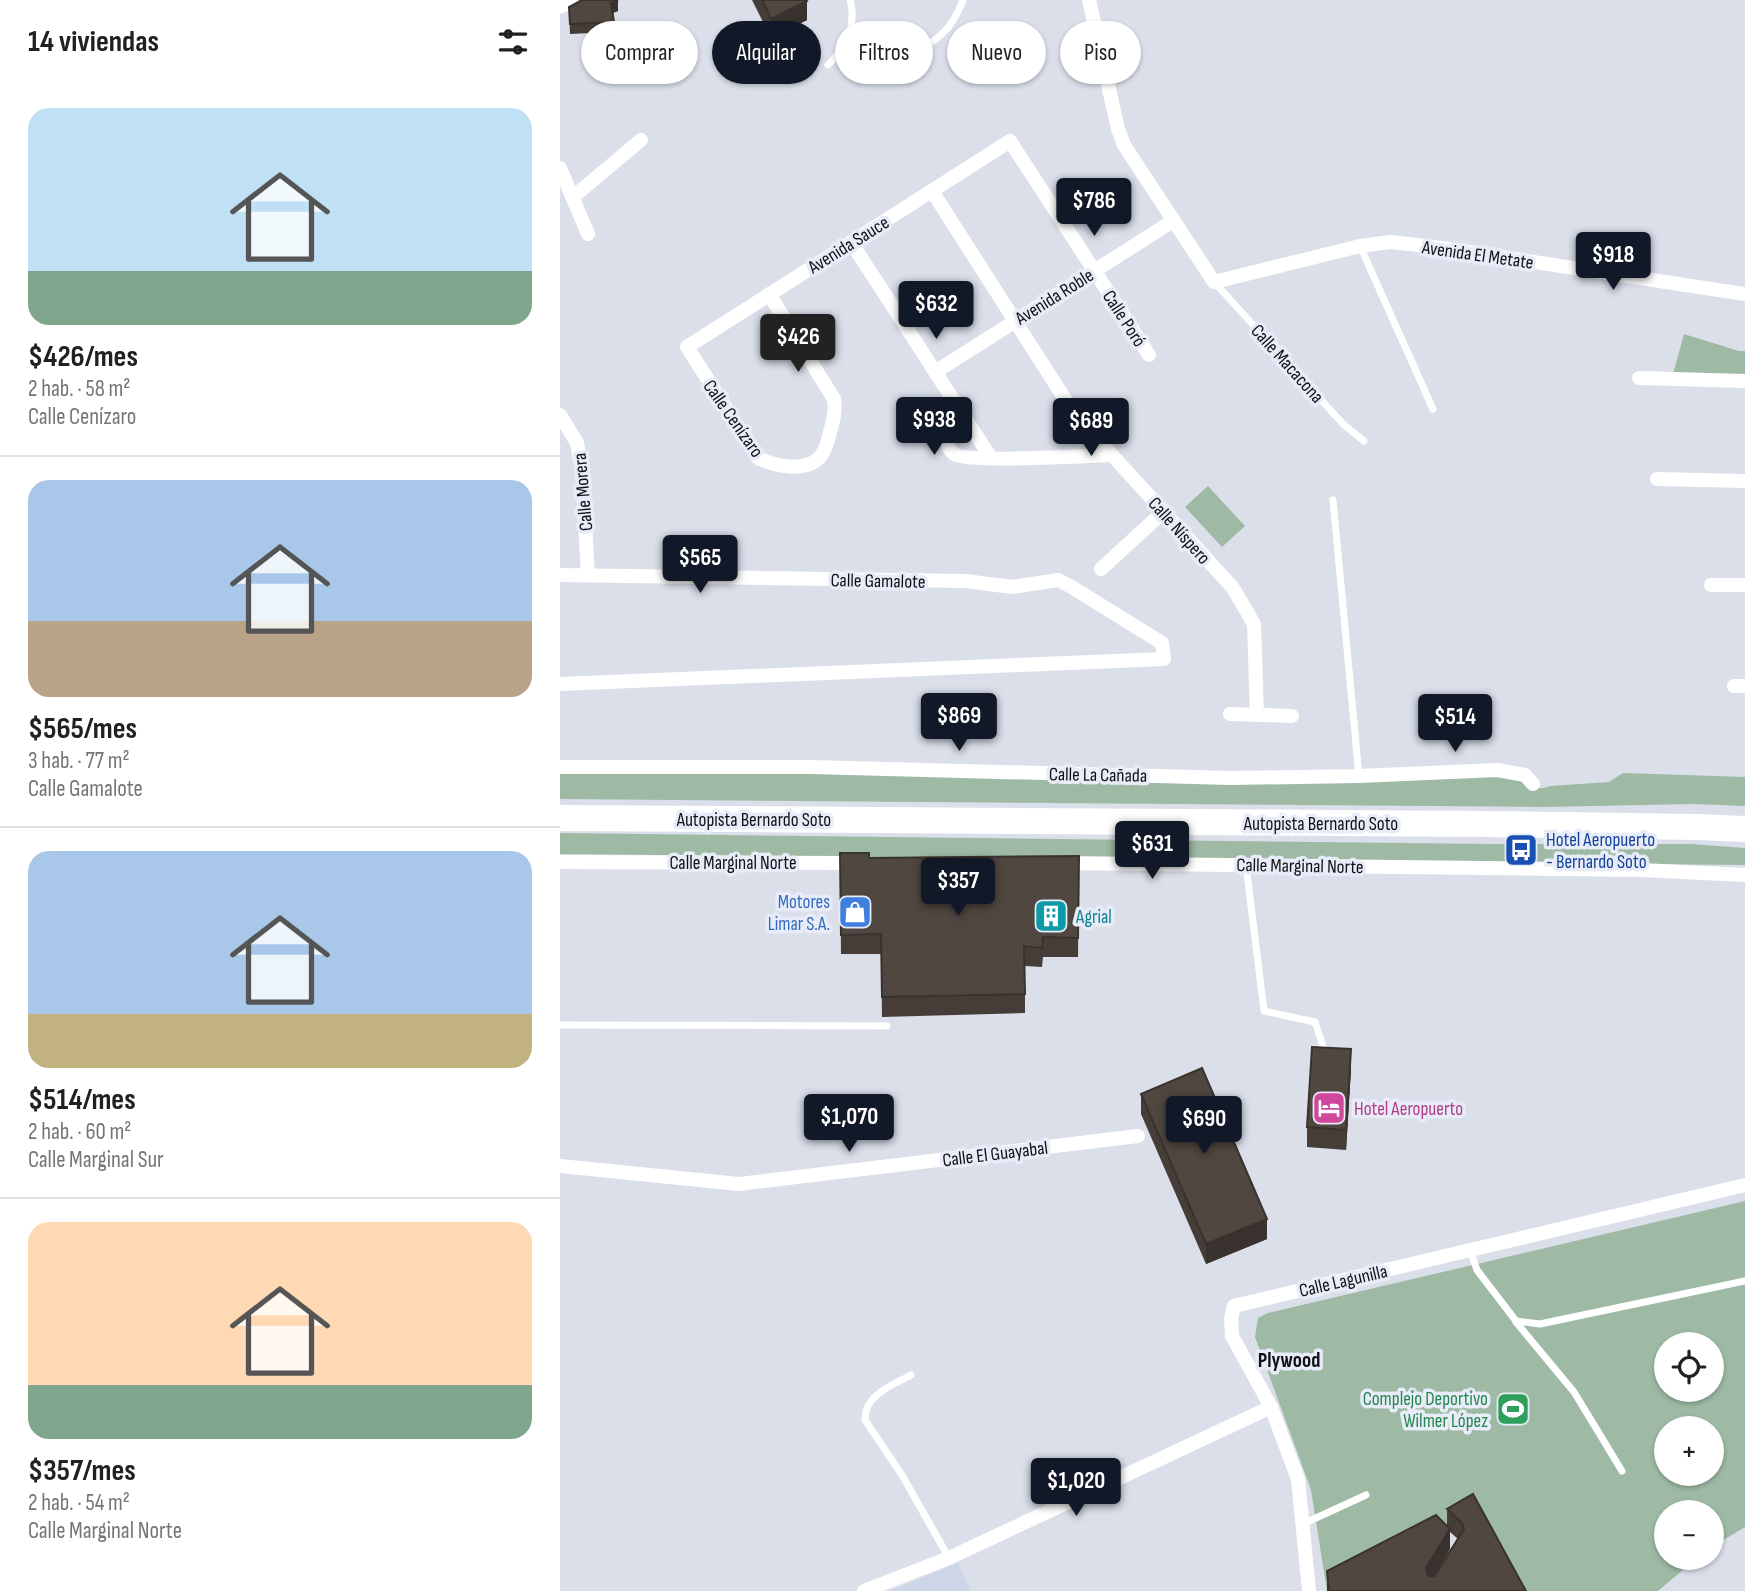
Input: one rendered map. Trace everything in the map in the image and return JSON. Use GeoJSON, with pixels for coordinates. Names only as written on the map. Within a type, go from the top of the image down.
{"type":"FeatureCollection","features":[{"type":"Feature","properties":{"kind":"highway","name":"Autopista Bernardo Soto"},"geometry":{"type":"LineString","coordinates":[[560,818],[1487,824],[1745,829]]}},
{"type":"Feature","properties":{"kind":"main road"},"geometry":{"type":"LineString","coordinates":[[560,5],[569,0]]}},
{"type":"Feature","properties":{"kind":"street"},"geometry":{"type":"LineString","coordinates":[[1089,0],[1124,145],[1214,282]]}},
{"type":"Feature","properties":{"kind":"street"},"geometry":{"type":"LineString","coordinates":[[573,197],[641,140]]}},
{"type":"Feature","properties":{"kind":"street","name":"Avenida Sauce"},"geometry":{"type":"LineString","coordinates":[[687,347],[1010,141]]}},
{"type":"Feature","properties":{"kind":"street","name":"Calle Poró"},"geometry":{"type":"LineString","coordinates":[[1010,141],[1149,355]]}},
{"type":"Feature","properties":{"kind":"street"},"geometry":{"type":"LineString","coordinates":[[560,168],[588,234]]}},
{"type":"Feature","properties":{"kind":"street","name":"Calle Níspero"},"geometry":{"type":"LineString","coordinates":[[932,191],[1070,407],[1233,588],[1254,624],[1257,715]]}},
{"type":"Feature","properties":{"kind":"street","name":"Avenida Roble"},"geometry":{"type":"LineString","coordinates":[[935,372],[1174,221]]}},
{"type":"Feature","properties":{"kind":"street"},"geometry":{"type":"LineString","coordinates":[[851,242],[991,458]]}},
{"type":"Feature","properties":{"kind":"street","name":"Avenida El Metate"},"geometry":{"type":"LineString","coordinates":[[1214,282],[1360,246],[1390,242],[1745,294]]}},
{"type":"Feature","properties":{"kind":"street","name":"Calle Cenízaro"},"geometry":{"type":"LineString","coordinates":[[687,347],[758,458],[787,466],[803,465],[818,459],[825,449],[834,414],[834,399],[769,295]]}},
{"type":"Feature","properties":{"kind":"street"},"geometry":{"type":"LineString","coordinates":[[1639,378],[1745,381]]}},
{"type":"Feature","properties":{"kind":"street"},"geometry":{"type":"LineString","coordinates":[[955,403],[947,436],[948,447],[954,455],[991,458],[1112,455]]}},
{"type":"Feature","properties":{"kind":"street","name":"Calle Morera"},"geometry":{"type":"LineString","coordinates":[[560,415],[577,443],[582,470],[588,575]]}},
{"type":"Feature","properties":{"kind":"street"},"geometry":{"type":"LineString","coordinates":[[1657,479],[1745,481]]}},
{"type":"Feature","properties":{"kind":"street"},"geometry":{"type":"LineString","coordinates":[[1101,569],[1163,512]]}},
{"type":"Feature","properties":{"kind":"street","name":"Calle Gamalote"},"geometry":{"type":"LineString","coordinates":[[560,575],[965,581],[1012,587],[1058,580],[1162,643],[1164,659],[560,684]]}},
{"type":"Feature","properties":{"kind":"street"},"geometry":{"type":"LineString","coordinates":[[1711,584],[1745,584]]}},
{"type":"Feature","properties":{"kind":"street"},"geometry":{"type":"LineString","coordinates":[[1230,714],[1292,716]]}},
{"type":"Feature","properties":{"kind":"street","name":"Calle La Cañada"},"geometry":{"type":"LineString","coordinates":[[560,767],[811,767],[1231,778],[1497,770],[1525,775],[1532,784]]}},
{"type":"Feature","properties":{"kind":"street","name":"Calle Marginal Norte"},"geometry":{"type":"LineString","coordinates":[[560,862],[865,863]]}},
{"type":"Feature","properties":{"kind":"street","name":"Calle Marginal Norte"},"geometry":{"type":"LineString","coordinates":[[1046,863],[1641,870],[1745,875]]}},
{"type":"Feature","properties":{"kind":"street","name":"Calle El Guayabal"},"geometry":{"type":"LineString","coordinates":[[560,1166],[739,1184],[1138,1136]]}},
{"type":"Feature","properties":{"kind":"street","name":"Calle Lagunilla"},"geometry":{"type":"LineString","coordinates":[[1309,1591],[1298,1479],[1271,1407],[1232,1336],[1231,1319],[1234,1306],[1745,1185]]}},
{"type":"Feature","properties":{"kind":"street"},"geometry":{"type":"LineString","coordinates":[[864,1591],[949,1558],[1271,1407]]}},
{"type":"Feature","properties":{"kind":"lane"},"geometry":{"type":"LineString","coordinates":[[828,65],[839,54],[850,30],[853,11],[850,0]]}},
{"type":"Feature","properties":{"kind":"lane"},"geometry":{"type":"LineString","coordinates":[[933,41],[947,31],[957,17],[963,0]]}},
{"type":"Feature","properties":{"kind":"lane"},"geometry":{"type":"LineString","coordinates":[[1360,246],[1433,409]]}},
{"type":"Feature","properties":{"kind":"lane","name":"Calle Macacona"},"geometry":{"type":"LineString","coordinates":[[1214,282],[1344,425],[1364,441]]}},
{"type":"Feature","properties":{"kind":"lane"},"geometry":{"type":"LineString","coordinates":[[1333,500],[1359,776]]}},
{"type":"Feature","properties":{"kind":"lane"},"geometry":{"type":"LineString","coordinates":[[1246,864],[1265,1011],[1315,1022],[1324,1049]]}},
{"type":"Feature","properties":{"kind":"lane"},"geometry":{"type":"LineString","coordinates":[[560,1025],[887,1026]]}},
{"type":"Feature","properties":{"kind":"lane"},"geometry":{"type":"LineString","coordinates":[[1470,1251],[1477,1270],[1574,1392],[1622,1471]]}},
{"type":"Feature","properties":{"kind":"lane"},"geometry":{"type":"LineString","coordinates":[[1516,1321],[1540,1324],[1745,1281]]}},
{"type":"Feature","properties":{"kind":"lane"},"geometry":{"type":"LineString","coordinates":[[911,1375],[874,1397],[865,1410],[865,1420],[902,1475],[949,1558]]}},
{"type":"Feature","properties":{"kind":"lane"},"geometry":{"type":"LineString","coordinates":[[1303,1524],[1366,1495]]}},
{"type":"Feature","properties":{"kind":"shaded area"},"geometry":{"type":"Polygon","coordinates":[[[958,1563],[970,1591],[889,1591],[958,1563]]]}},
{"type":"Feature","properties":{"kind":"green space"},"geometry":{"type":"Polygon","coordinates":[[[1684,334],[1745,351],[1745,376],[1673,374],[1684,334]]]}},
{"type":"Feature","properties":{"kind":"green space"},"geometry":{"type":"Polygon","coordinates":[[[1208,486],[1245,526],[1222,547],[1185,507],[1208,486]]]}},
{"type":"Feature","properties":{"kind":"green space"},"geometry":{"type":"Polygon","coordinates":[[[800,771],[1515,776],[1535,788],[1609,782],[1623,773],[1745,777],[1745,806],[1693,804],[1543,807],[560,799],[560,774],[800,771]]]}},
{"type":"Feature","properties":{"kind":"green space"},"geometry":{"type":"Polygon","coordinates":[[[560,833],[1691,844],[1745,848],[1745,865],[560,854],[560,833]]]}},
{"type":"Feature","properties":{"kind":"green space","name":"Complejo Deportivo Wilmer López"},"geometry":{"type":"Polygon","coordinates":[[[1745,1201],[1745,1527],[1724,1540],[1724,1500],[1654,1500],[1654,1570],[1683,1570],[1658,1591],[1515,1591],[1472,1514],[1405,1552],[1327,1591],[1311,1490],[1255,1337],[1258,1318],[1268,1313],[1745,1201]]]}},
{"type":"Feature","properties":{"kind":"building"},"geometry":{"type":"Polygon","coordinates":[[[582,0],[618,0],[611,3],[614,21],[581,21],[581,24],[570,24],[569,7],[582,0]]]}},
{"type":"Feature","properties":{"kind":"building"},"geometry":{"type":"Polygon","coordinates":[[[762,0],[806,0],[807,1],[771,19],[762,0]]]}},
{"type":"Feature","properties":{"kind":"building"},"geometry":{"type":"Polygon","coordinates":[[[840,853],[869,853],[869,858],[1079,856],[1078,938],[1043,937],[1042,948],[1024,946],[1025,994],[882,997],[881,934],[841,935],[840,853]]]}},
{"type":"Feature","properties":{"kind":"building","name":"Hotel Aeropuerto"},"geometry":{"type":"Polygon","coordinates":[[[1312,1047],[1351,1049],[1346,1130],[1307,1127],[1312,1047]]]}},
{"type":"Feature","properties":{"kind":"building"},"geometry":{"type":"Polygon","coordinates":[[[1202,1068],[1267,1219],[1206,1244],[1141,1094],[1202,1068]]]}},
{"type":"Feature","properties":{"kind":"building"},"geometry":{"type":"Polygon","coordinates":[[[1473,1494],[1526,1591],[1329,1591],[1327,1571],[1436,1515],[1450,1529],[1426,1568],[1427,1574],[1434,1577],[1464,1529],[1462,1523],[1447,1509],[1473,1494]]]}},
{"type":"Feature","properties":{"kind":"place","name":"Hotel Aeropuerto - Bernardo Soto"},"geometry":{"type":"Point","coordinates":[1521,850]}},
{"type":"Feature","properties":{"kind":"place","name":"Motores Limar S.A."},"geometry":{"type":"Point","coordinates":[855,912]}},
{"type":"Feature","properties":{"kind":"place","name":"Agrial"},"geometry":{"type":"Point","coordinates":[1051,916]}},
{"type":"Feature","properties":{"kind":"place","name":"Hotel Aeropuerto"},"geometry":{"type":"Point","coordinates":[1329,1108]}},
{"type":"Feature","properties":{"kind":"place","name":"Complejo Deportivo Wilmer López"},"geometry":{"type":"Point","coordinates":[1513,1409]}},
{"type":"Feature","properties":{"kind":"district","name":"Plywood"},"geometry":{"type":"Point","coordinates":[1289,1360]}}]}
